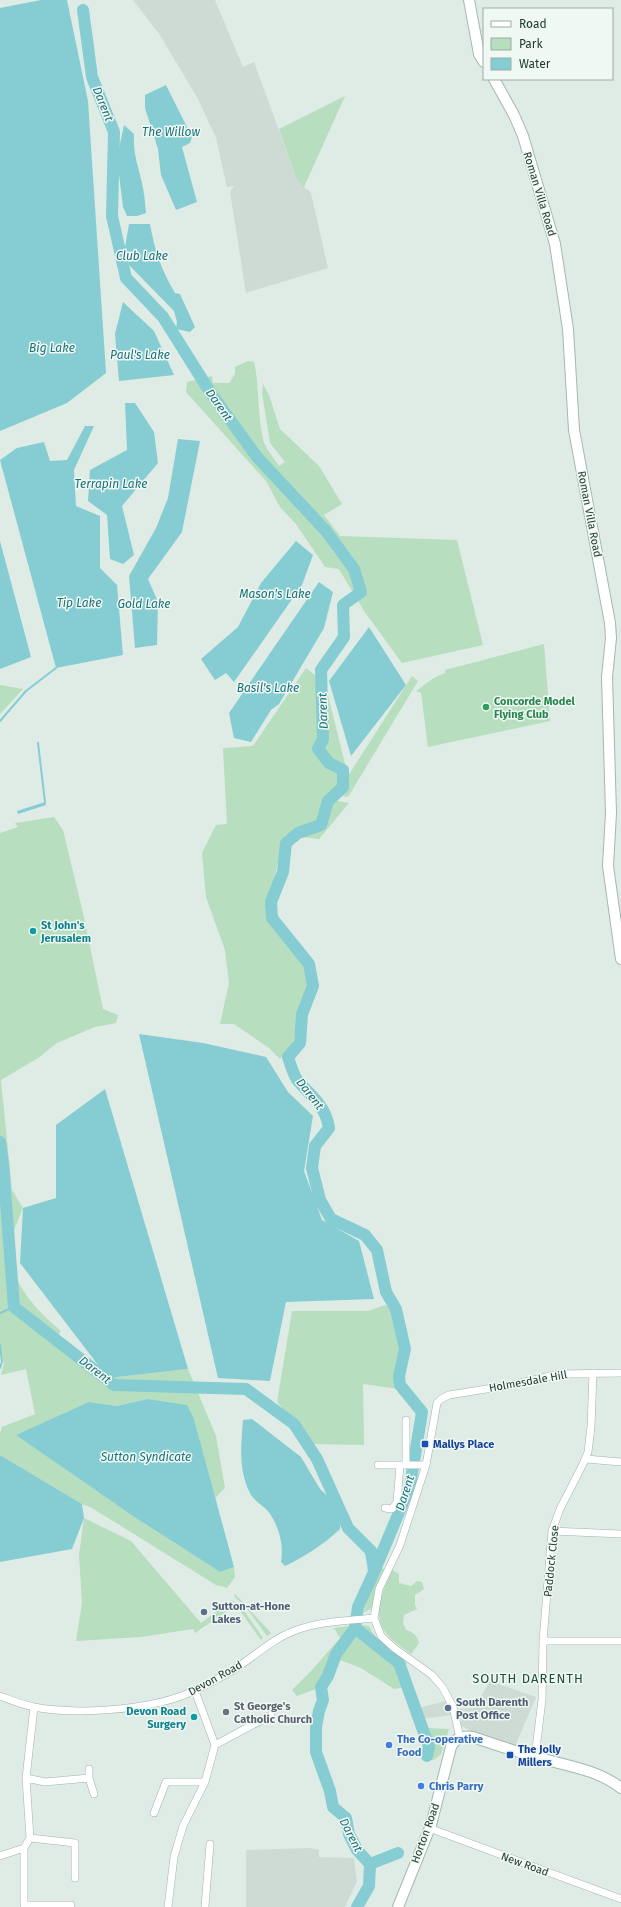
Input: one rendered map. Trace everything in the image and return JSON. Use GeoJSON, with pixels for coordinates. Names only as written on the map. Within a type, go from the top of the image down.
{"type":"FeatureCollection","features":[{"type":"Feature","properties":{"kind":"street"},"geometry":{"type":"LineString","coordinates":[[469,0],[479,54],[483,60]]}},
{"type":"Feature","properties":{"kind":"street","name":"Roman Villa Road"},"geometry":{"type":"LineString","coordinates":[[495,80],[514,114],[525,143],[555,244],[568,329],[574,430],[610,623],[611,638],[607,677],[611,813],[608,866],[621,959]]}},
{"type":"Feature","properties":{"kind":"street","name":"Paddock Close"},"geometry":{"type":"LineString","coordinates":[[535,1757],[542,1700],[543,1641],[552,1531],[560,1509],[586,1459],[591,1428],[593,1372]]}},
{"type":"Feature","properties":{"kind":"street","name":"Holmesdale Hill"},"geometry":{"type":"LineString","coordinates":[[424,1465],[431,1446],[435,1410],[438,1402],[445,1396],[512,1385],[559,1374],[621,1372]]}},
{"type":"Feature","properties":{"kind":"street"},"geometry":{"type":"LineString","coordinates":[[385,1508],[392,1510],[397,1502],[406,1465],[406,1420]]}},
{"type":"Feature","properties":{"kind":"street"},"geometry":{"type":"LineString","coordinates":[[586,1459],[621,1462]]}},
{"type":"Feature","properties":{"kind":"street"},"geometry":{"type":"LineString","coordinates":[[378,1465],[424,1465],[400,1545],[379,1589],[371,1618],[381,1636],[394,1648],[432,1674],[443,1688],[453,1707],[460,1738],[464,1736],[473,1737],[535,1757],[600,1775],[621,1788]]}},
{"type":"Feature","properties":{"kind":"street"},"geometry":{"type":"LineString","coordinates":[[552,1531],[621,1534]]}},
{"type":"Feature","properties":{"kind":"street","name":"Devon Road"},"geometry":{"type":"LineString","coordinates":[[0,1696],[34,1707],[79,1710],[157,1703],[195,1691],[232,1670],[270,1644],[293,1631],[317,1624],[371,1618]]}},
{"type":"Feature","properties":{"kind":"street"},"geometry":{"type":"LineString","coordinates":[[543,1641],[621,1641]]}},
{"type":"Feature","properties":{"kind":"street"},"geometry":{"type":"LineString","coordinates":[[168,1907],[174,1857],[181,1833],[205,1782],[215,1745],[195,1691]]}},
{"type":"Feature","properties":{"kind":"street"},"geometry":{"type":"LineString","coordinates":[[34,1707],[26,1778],[30,1838],[24,1848],[24,1905],[71,1905]]}},
{"type":"Feature","properties":{"kind":"street"},"geometry":{"type":"LineString","coordinates":[[215,1745],[268,1719]]}},
{"type":"Feature","properties":{"kind":"street","name":"Horton Road"},"geometry":{"type":"LineString","coordinates":[[398,1907],[430,1828],[451,1747],[460,1738]]}},
{"type":"Feature","properties":{"kind":"street"},"geometry":{"type":"LineString","coordinates":[[89,1769],[89,1778],[94,1794]]}},
{"type":"Feature","properties":{"kind":"street"},"geometry":{"type":"LineString","coordinates":[[26,1778],[45,1782],[89,1778]]}},
{"type":"Feature","properties":{"kind":"street"},"geometry":{"type":"LineString","coordinates":[[154,1813],[166,1782],[205,1782]]}},
{"type":"Feature","properties":{"kind":"street","name":"New Road"},"geometry":{"type":"LineString","coordinates":[[430,1828],[621,1899]]}},
{"type":"Feature","properties":{"kind":"street"},"geometry":{"type":"LineString","coordinates":[[30,1838],[75,1843],[75,1878]]}},
{"type":"Feature","properties":{"kind":"street"},"geometry":{"type":"LineString","coordinates":[[205,1907],[210,1844]]}},
{"type":"Feature","properties":{"kind":"street"},"geometry":{"type":"LineString","coordinates":[[0,1856],[24,1848]]}},
{"type":"Feature","properties":{"kind":"shaded area"},"geometry":{"type":"Polygon","coordinates":[[[133,0],[215,0],[243,67],[254,62],[297,180],[311,193],[328,268],[246,293],[230,192],[234,186],[227,187],[216,138],[198,99],[160,35],[133,0]]]}},
{"type":"Feature","properties":{"kind":"shaded area"},"geometry":{"type":"Polygon","coordinates":[[[490,1681],[536,1697],[516,1744],[486,1739],[460,1725],[462,1719],[458,1717],[457,1709],[474,1708],[490,1681]]]}},
{"type":"Feature","properties":{"kind":"shaded area"},"geometry":{"type":"Polygon","coordinates":[[[446,1701],[451,1715],[422,1719],[418,1708],[446,1701]]]}},
{"type":"Feature","properties":{"kind":"shaded area"},"geometry":{"type":"Polygon","coordinates":[[[310,1848],[319,1850],[319,1857],[354,1858],[357,1881],[345,1907],[246,1907],[246,1850],[310,1848]]]}},
{"type":"Feature","properties":{"kind":"green space"},"geometry":{"type":"Polygon","coordinates":[[[345,96],[304,187],[297,180],[279,129],[345,96]]]}},
{"type":"Feature","properties":{"kind":"green space"},"geometry":{"type":"Polygon","coordinates":[[[248,361],[254,362],[261,430],[266,446],[279,466],[285,462],[270,443],[262,393],[263,384],[269,395],[280,429],[319,466],[342,504],[324,515],[340,536],[457,540],[483,645],[402,663],[364,611],[339,569],[325,567],[296,524],[280,507],[266,481],[186,392],[187,382],[212,376],[213,383],[229,383],[235,374],[235,367],[248,361]]]}},
{"type":"Feature","properties":{"kind":"green space","name":"Concorde Model Flying Club"},"geometry":{"type":"Polygon","coordinates":[[[544,644],[550,721],[428,747],[421,693],[416,691],[433,679],[445,673],[445,670],[544,644]]]}},
{"type":"Feature","properties":{"kind":"green space"},"geometry":{"type":"Polygon","coordinates":[[[306,668],[325,683],[348,776],[412,676],[418,681],[348,797],[333,794],[327,799],[349,803],[319,839],[285,835],[268,904],[274,927],[307,967],[308,988],[300,1009],[293,1042],[280,1059],[269,1048],[234,1024],[220,1024],[229,983],[225,950],[206,897],[202,853],[216,825],[227,824],[223,748],[253,746],[306,668]]]}},
{"type":"Feature","properties":{"kind":"green space"},"geometry":{"type":"Polygon","coordinates":[[[0,685],[23,689],[0,714],[0,685]]]}},
{"type":"Feature","properties":{"kind":"green space"},"geometry":{"type":"Polygon","coordinates":[[[54,817],[63,830],[83,913],[103,1009],[118,1015],[116,1023],[95,1027],[57,1043],[38,1058],[1,1080],[12,1190],[23,1208],[15,1227],[10,1246],[11,1259],[14,1271],[25,1294],[42,1314],[61,1331],[52,1342],[105,1386],[108,1378],[188,1369],[216,1436],[225,1488],[215,1498],[194,1419],[147,1399],[117,1406],[89,1402],[136,1518],[220,1572],[234,1567],[235,1577],[227,1588],[216,1585],[92,1508],[82,1504],[0,1455],[0,1433],[2,1427],[35,1414],[26,1369],[1,1375],[4,1363],[1,1351],[0,1352],[0,833],[18,827],[15,823],[54,817]]]}},
{"type":"Feature","properties":{"kind":"green space"},"geometry":{"type":"Polygon","coordinates":[[[385,1305],[391,1307],[402,1348],[398,1371],[399,1389],[363,1384],[364,1445],[314,1444],[277,1402],[292,1311],[368,1311],[385,1305]]]}},
{"type":"Feature","properties":{"kind":"green space"},"geometry":{"type":"Polygon","coordinates":[[[84,1518],[131,1541],[201,1623],[232,1600],[245,1612],[263,1638],[261,1640],[236,1605],[195,1633],[193,1629],[141,1637],[76,1641],[82,1603],[79,1555],[84,1518]]]}},
{"type":"Feature","properties":{"kind":"green space"},"geometry":{"type":"Polygon","coordinates":[[[380,1568],[385,1569],[376,1591],[372,1608],[363,1613],[380,1568]]]}},
{"type":"Feature","properties":{"kind":"green space"},"geometry":{"type":"Polygon","coordinates":[[[392,1570],[399,1574],[399,1583],[411,1586],[417,1581],[422,1582],[424,1589],[415,1595],[415,1605],[417,1609],[404,1615],[403,1623],[406,1630],[414,1634],[419,1643],[411,1654],[389,1637],[382,1627],[379,1619],[382,1594],[392,1570]]]}},
{"type":"Feature","properties":{"kind":"green space"},"geometry":{"type":"Polygon","coordinates":[[[235,1594],[271,1633],[267,1636],[248,1610],[234,1596],[235,1594]]]}},
{"type":"Feature","properties":{"kind":"green space"},"geometry":{"type":"Polygon","coordinates":[[[362,1625],[369,1626],[385,1648],[407,1663],[402,1672],[405,1687],[394,1689],[361,1668],[340,1660],[326,1685],[297,1696],[292,1690],[340,1638],[334,1628],[350,1626],[350,1631],[360,1638],[363,1636],[362,1625]]]}},
{"type":"Feature","properties":{"kind":"green space"},"geometry":{"type":"Polygon","coordinates":[[[426,1728],[449,1729],[441,1754],[434,1760],[429,1759],[432,1745],[426,1728]]]}},
{"type":"Feature","properties":{"kind":"water","name":"Big Lake"},"geometry":{"type":"Polygon","coordinates":[[[41,0],[67,0],[88,101],[106,373],[67,403],[0,431],[0,8],[41,0]]]}},
{"type":"Feature","properties":{"kind":"water","name":"The Willow"},"geometry":{"type":"Polygon","coordinates":[[[166,85],[192,137],[190,143],[182,147],[197,202],[176,210],[161,175],[158,149],[145,108],[145,95],[166,85]]]}},
{"type":"Feature","properties":{"kind":"water"},"geometry":{"type":"Polygon","coordinates":[[[124,125],[134,134],[135,151],[144,192],[146,213],[137,216],[127,216],[123,207],[117,158],[124,125]]]}},
{"type":"Feature","properties":{"kind":"water","name":"Club Lake"},"geometry":{"type":"Polygon","coordinates":[[[129,224],[150,224],[156,252],[162,268],[175,293],[180,294],[195,327],[190,332],[176,329],[177,322],[174,311],[129,265],[125,247],[129,224]]]}},
{"type":"Feature","properties":{"kind":"water","name":"Paul's Lake"},"geometry":{"type":"Polygon","coordinates":[[[123,302],[154,331],[174,375],[119,381],[115,334],[123,302]]]}},
{"type":"Feature","properties":{"kind":"water","name":"Terrapin Lake"},"geometry":{"type":"Polygon","coordinates":[[[125,403],[135,403],[154,432],[158,463],[122,506],[134,555],[123,564],[110,559],[107,515],[88,501],[90,470],[127,450],[125,403]]]}},
{"type":"Feature","properties":{"kind":"water","name":"Tip Lake"},"geometry":{"type":"Polygon","coordinates":[[[85,426],[94,426],[74,470],[76,506],[100,516],[100,568],[117,585],[123,655],[56,668],[0,460],[17,448],[44,442],[50,461],[67,460],[85,426]]]}},
{"type":"Feature","properties":{"kind":"water","name":"Gold Lake"},"geometry":{"type":"Polygon","coordinates":[[[178,439],[200,441],[182,532],[148,579],[158,602],[157,645],[135,648],[129,576],[156,528],[168,498],[178,439]]]}},
{"type":"Feature","properties":{"kind":"water"},"geometry":{"type":"Polygon","coordinates":[[[0,541],[31,657],[0,669],[0,541]]]}},
{"type":"Feature","properties":{"kind":"water","name":"Mason's Lake"},"geometry":{"type":"Polygon","coordinates":[[[296,541],[313,555],[302,585],[234,682],[226,673],[215,680],[201,659],[238,627],[261,583],[296,541]]]}},
{"type":"Feature","properties":{"kind":"water","name":"Basil's Lake"},"geometry":{"type":"Polygon","coordinates":[[[319,582],[333,592],[324,628],[279,704],[271,710],[251,742],[234,738],[229,713],[319,582]]]}},
{"type":"Feature","properties":{"kind":"water"},"geometry":{"type":"Polygon","coordinates":[[[369,627],[406,685],[351,756],[329,681],[369,627]]]}},
{"type":"Feature","properties":{"kind":"water"},"geometry":{"type":"Polygon","coordinates":[[[45,802],[46,805],[18,814],[17,811],[45,802]]]}},
{"type":"Feature","properties":{"kind":"water"},"geometry":{"type":"Polygon","coordinates":[[[139,1034],[203,1043],[266,1057],[288,1092],[313,1116],[304,1171],[322,1220],[359,1241],[374,1299],[286,1302],[270,1381],[218,1378],[139,1034]]]}},
{"type":"Feature","properties":{"kind":"water"},"geometry":{"type":"Polygon","coordinates":[[[105,1089],[188,1369],[108,1378],[20,1263],[23,1208],[56,1198],[56,1125],[105,1089]]]}},
{"type":"Feature","properties":{"kind":"water","name":"Sutton Syndicate"},"geometry":{"type":"Polygon","coordinates":[[[147,1399],[187,1405],[194,1419],[234,1567],[220,1572],[136,1518],[16,1435],[89,1402],[117,1406],[147,1399]]]}},
{"type":"Feature","properties":{"kind":"water"},"geometry":{"type":"Polygon","coordinates":[[[252,1419],[301,1457],[320,1489],[332,1500],[340,1520],[340,1529],[334,1535],[314,1550],[285,1566],[281,1562],[282,1548],[280,1535],[275,1522],[267,1510],[251,1495],[244,1477],[241,1458],[243,1420],[252,1419]]]}},
{"type":"Feature","properties":{"kind":"water"},"geometry":{"type":"Polygon","coordinates":[[[0,1455],[82,1504],[84,1518],[72,1549],[0,1562],[0,1455]]]}},
{"type":"Feature","properties":{"kind":"waterway","name":"Darent"},"geometry":{"type":"LineString","coordinates":[[83,10],[92,77],[114,132],[112,216],[126,278],[163,317],[210,392],[257,457],[326,531],[354,569],[361,592],[343,605],[344,637],[321,670],[323,739],[318,749],[329,763],[343,770],[343,787],[328,801],[321,825],[298,833],[286,843],[283,872],[271,902],[272,918],[309,964],[313,986],[302,1014],[300,1043],[288,1057],[296,1079],[321,1107],[325,1113],[329,1128],[315,1146],[312,1168],[320,1200],[331,1219],[365,1235],[377,1250],[386,1292],[396,1309],[405,1349],[399,1376],[400,1385],[422,1412],[410,1486],[358,1607],[355,1628],[336,1654],[328,1676],[321,1687],[323,1700],[316,1727],[316,1752],[330,1791],[333,1807],[346,1818],[349,1834],[357,1850],[370,1864],[369,1886],[357,1907]]}},
{"type":"Feature","properties":{"kind":"waterway"},"geometry":{"type":"LineString","coordinates":[[0,721],[26,691],[56,668]]}},
{"type":"Feature","properties":{"kind":"waterway"},"geometry":{"type":"LineString","coordinates":[[38,743],[45,802]]}},
{"type":"Feature","properties":{"kind":"waterway","name":"Darent"},"geometry":{"type":"LineString","coordinates":[[0,1142],[14,1307],[114,1385],[246,1389],[294,1424],[317,1459],[348,1528],[371,1551],[374,1571]]}},
{"type":"Feature","properties":{"kind":"waterway"},"geometry":{"type":"LineString","coordinates":[[0,1313],[14,1307]]}},
{"type":"Feature","properties":{"kind":"waterway"},"geometry":{"type":"LineString","coordinates":[[0,1345],[2,1362],[0,1368]]}},
{"type":"Feature","properties":{"kind":"waterway","name":"Darent"},"geometry":{"type":"LineString","coordinates":[[355,1628],[399,1663],[429,1747],[427,1756]]}},
{"type":"Feature","properties":{"kind":"waterway","name":"Darent"},"geometry":{"type":"LineString","coordinates":[[370,1864],[398,1853]]}},
{"type":"Feature","properties":{"kind":"place","name":"Concorde Model Flying Club"},"geometry":{"type":"Point","coordinates":[486,707]}},
{"type":"Feature","properties":{"kind":"place","name":"St John's Jerusalem"},"geometry":{"type":"Point","coordinates":[33,931]}},
{"type":"Feature","properties":{"kind":"place","name":"Mallys Place"},"geometry":{"type":"Point","coordinates":[425,1444]}},
{"type":"Feature","properties":{"kind":"place","name":"Sutton-at-Hone Lakes"},"geometry":{"type":"Point","coordinates":[204,1612]}},
{"type":"Feature","properties":{"kind":"place","name":"South Darenth Post Office"},"geometry":{"type":"Point","coordinates":[448,1708]}},
{"type":"Feature","properties":{"kind":"place","name":"St George's Catholic Church"},"geometry":{"type":"Point","coordinates":[226,1712]}},
{"type":"Feature","properties":{"kind":"place","name":"Devon Road Surgery"},"geometry":{"type":"Point","coordinates":[194,1717]}},
{"type":"Feature","properties":{"kind":"place","name":"The Co-operative Food"},"geometry":{"type":"Point","coordinates":[389,1745]}},
{"type":"Feature","properties":{"kind":"place","name":"The Jolly Millers"},"geometry":{"type":"Point","coordinates":[510,1755]}},
{"type":"Feature","properties":{"kind":"place","name":"Chris Parry"},"geometry":{"type":"Point","coordinates":[421,1786]}},
{"type":"Feature","properties":{"kind":"district","name":"SOUTH DARENTH"},"geometry":{"type":"Point","coordinates":[528,1678]}}]}
